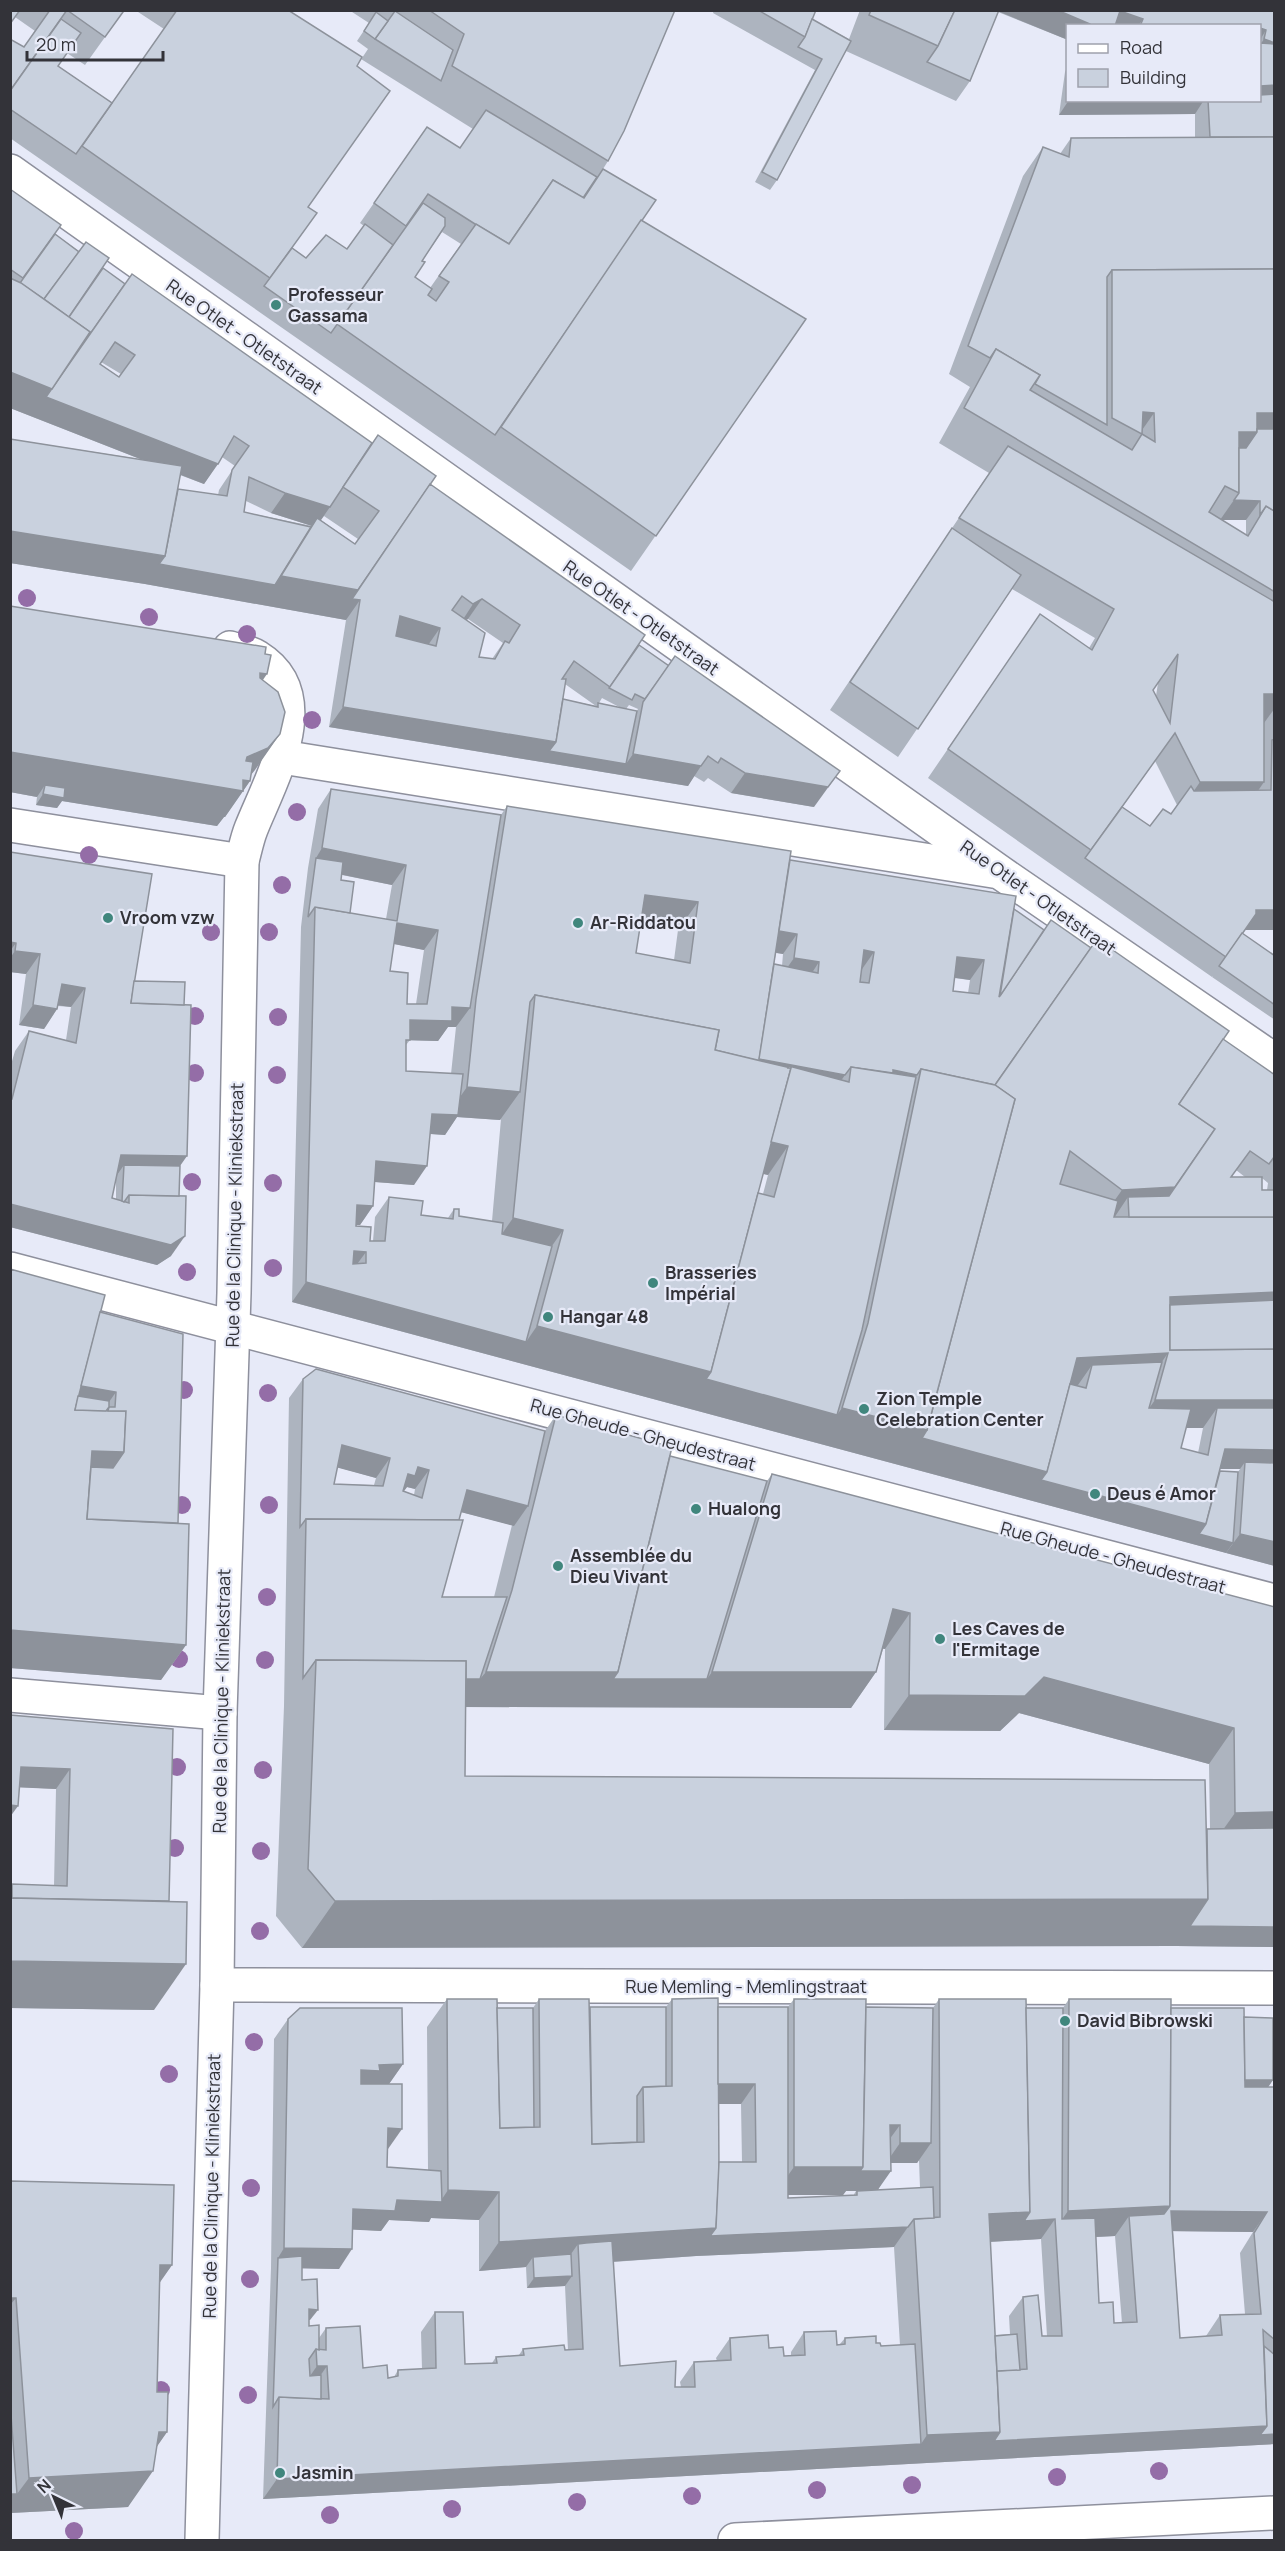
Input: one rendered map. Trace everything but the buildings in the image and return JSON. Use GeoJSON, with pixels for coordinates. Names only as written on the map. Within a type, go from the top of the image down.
{"type":"FeatureCollection","features":[{"type":"Feature","properties":{"kind":"street","name":"Rue Otlet - Otletstraat"},"geometry":{"type":"LineString","coordinates":[[10,171],[1001,873],[1275,1060]]}},
{"type":"Feature","properties":{"kind":"street","name":"Rue de la Clinique - Kliniekstraat"},"geometry":{"type":"LineString","coordinates":[[196,643],[256,656],[270,668],[283,690],[288,720],[282,757],[250,830],[242,861],[233,1328],[220,1713],[217,1985],[202,2541]]}},
{"type":"Feature","properties":{"kind":"street"},"geometry":{"type":"LineString","coordinates":[[282,757],[1001,873]]}},
{"type":"Feature","properties":{"kind":"street"},"geometry":{"type":"LineString","coordinates":[[10,825],[242,861]]}},
{"type":"Feature","properties":{"kind":"street","name":"Rue Gheude - Gheudestraat"},"geometry":{"type":"LineString","coordinates":[[10,1269],[1275,1601]]}},
{"type":"Feature","properties":{"kind":"street"},"geometry":{"type":"LineString","coordinates":[[10,1695],[220,1713]]}},
{"type":"Feature","properties":{"kind":"street","name":"Rue Memling - Memlingstraat"},"geometry":{"type":"LineString","coordinates":[[217,1985],[1275,1988]]}},
{"type":"Feature","properties":{"kind":"street"},"geometry":{"type":"LineString","coordinates":[[735,2541],[1275,2513]]}},
{"type":"Feature","properties":{"kind":"place","name":"Professeur Gassama"},"geometry":{"type":"Point","coordinates":[276,305]}},
{"type":"Feature","properties":{"kind":"place","name":"Vroom vzw"},"geometry":{"type":"Point","coordinates":[108,918]}},
{"type":"Feature","properties":{"kind":"place","name":"Ar-Riddatou"},"geometry":{"type":"Point","coordinates":[578,923]}},
{"type":"Feature","properties":{"kind":"place","name":"Brasseries Impérial"},"geometry":{"type":"Point","coordinates":[653,1283]}},
{"type":"Feature","properties":{"kind":"place","name":"Hangar 48"},"geometry":{"type":"Point","coordinates":[548,1317]}},
{"type":"Feature","properties":{"kind":"place","name":"Zion Temple Celebration Center"},"geometry":{"type":"Point","coordinates":[864,1409]}},
{"type":"Feature","properties":{"kind":"place","name":"Deus é Amor"},"geometry":{"type":"Point","coordinates":[1095,1494]}},
{"type":"Feature","properties":{"kind":"place","name":"Hualong"},"geometry":{"type":"Point","coordinates":[696,1509]}},
{"type":"Feature","properties":{"kind":"place","name":"Assemblée du Dieu Vivant"},"geometry":{"type":"Point","coordinates":[558,1566]}},
{"type":"Feature","properties":{"kind":"place","name":"Les Caves de l'Ermitage"},"geometry":{"type":"Point","coordinates":[940,1639]}},
{"type":"Feature","properties":{"kind":"place","name":"David Bibrowski"},"geometry":{"type":"Point","coordinates":[1065,2021]}},
{"type":"Feature","properties":{"kind":"place","name":"Jasmin"},"geometry":{"type":"Point","coordinates":[280,2473]}}]}
